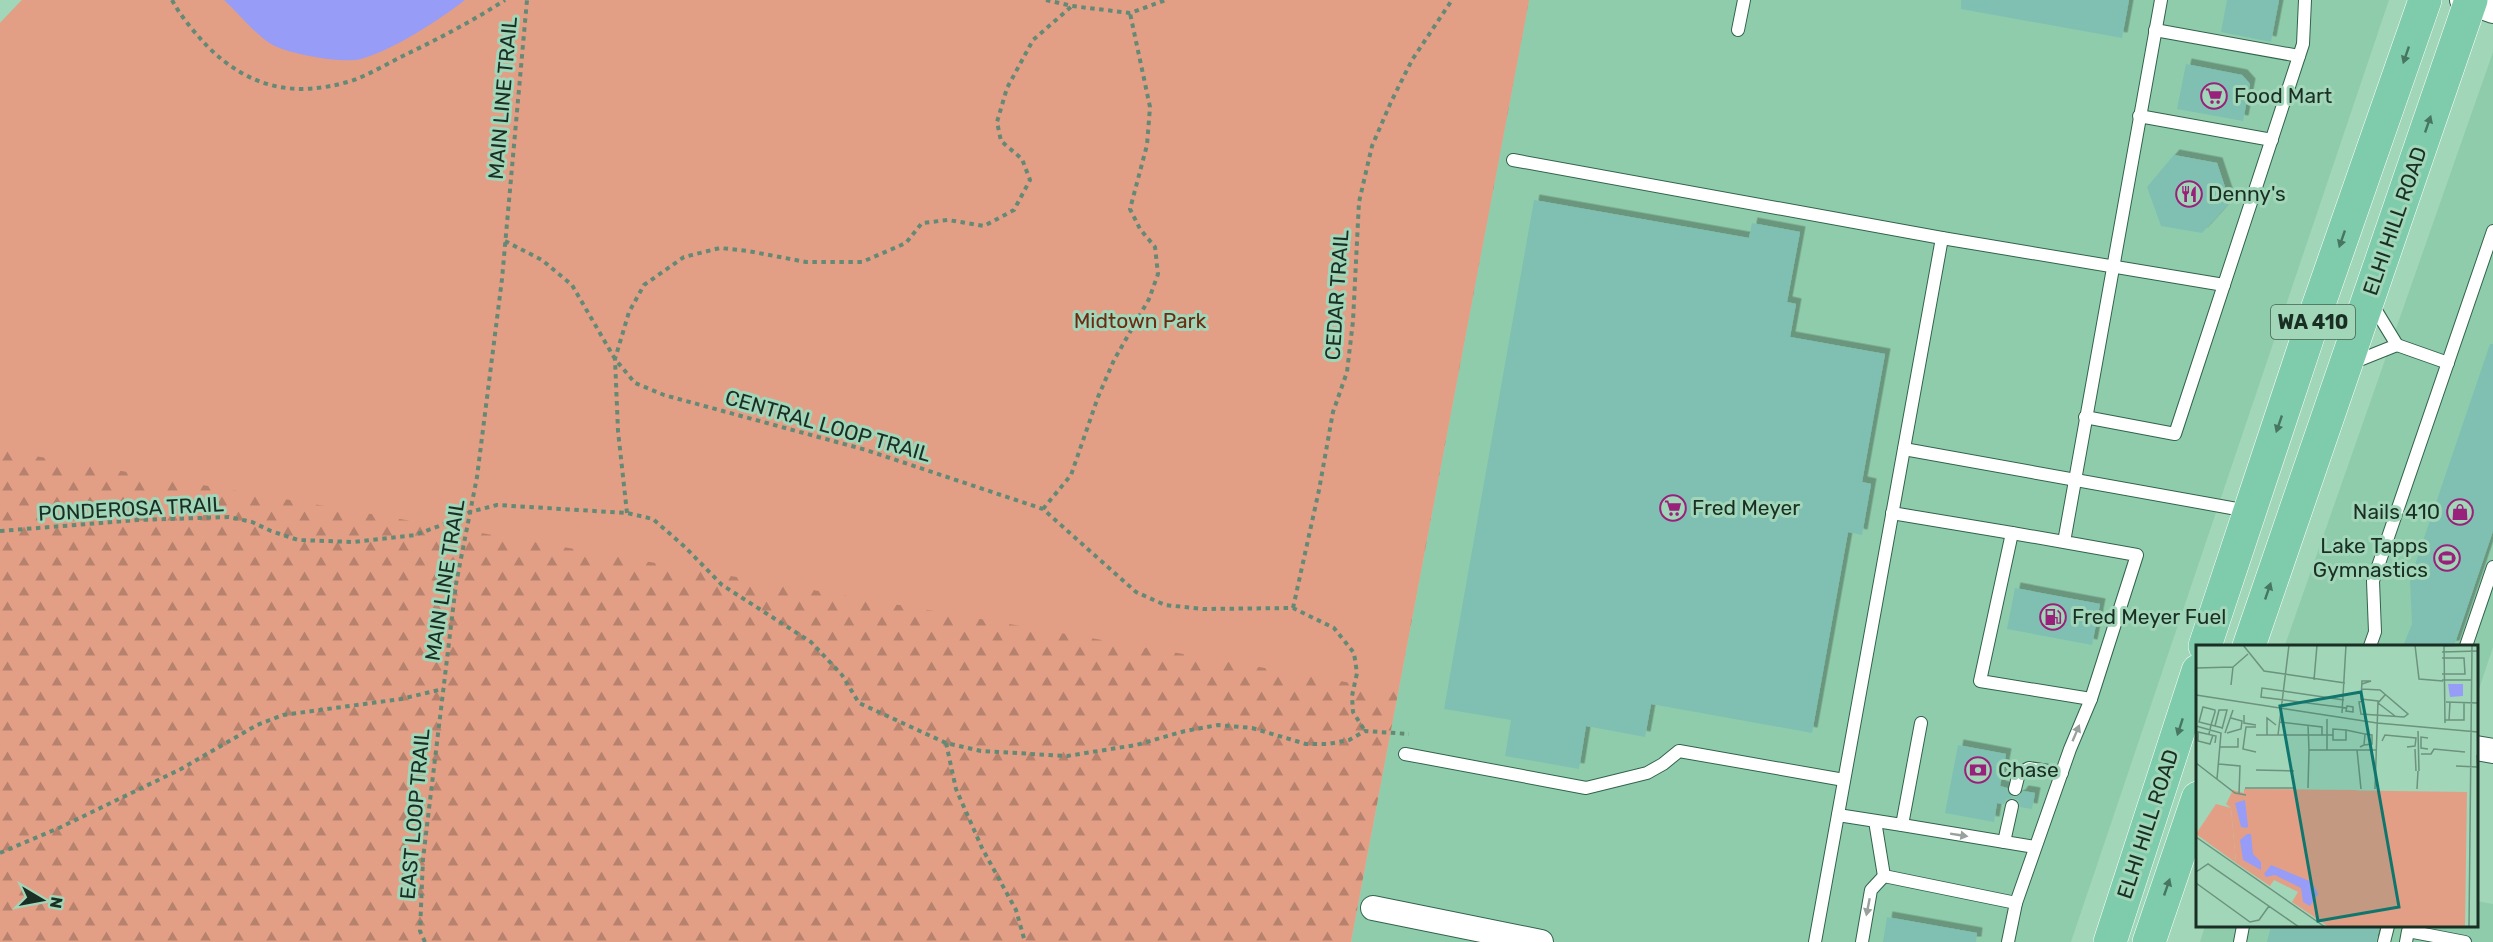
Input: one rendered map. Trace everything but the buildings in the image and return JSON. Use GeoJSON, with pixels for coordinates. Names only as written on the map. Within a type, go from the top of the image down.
{"type":"FeatureCollection","features":[{"type":"Feature","properties":{"kind":"main road","name":"WA 410"},"geometry":{"type":"LineString","coordinates":[[2205,645],[2425,0]]}},
{"type":"Feature","properties":{"kind":"main road","name":"ELHI HILL ROAD"},"geometry":{"type":"LineString","coordinates":[[2256,641],[2346,365],[2474,3]]}},
{"type":"Feature","properties":{"kind":"main road","name":"ELHI HILL ROAD"},"geometry":{"type":"LineString","coordinates":[[2110,942],[2196,677]]}},
{"type":"Feature","properties":{"kind":"main road","name":"ELHI HILL ROAD"},"geometry":{"type":"LineString","coordinates":[[2149,942],[2196,804]]}},
{"type":"Feature","properties":{"kind":"street"},"geometry":{"type":"LineString","coordinates":[[2478,748],[2493,751]]}},
{"type":"Feature","properties":{"kind":"street"},"geometry":{"type":"LineString","coordinates":[[1373,908],[1541,942]]}},
{"type":"Feature","properties":{"kind":"lane"},"geometry":{"type":"LineString","coordinates":[[1738,30],[1744,0]]}},
{"type":"Feature","properties":{"kind":"lane"},"geometry":{"type":"LineString","coordinates":[[2064,542],[2073,478],[2161,0]]}},
{"type":"Feature","properties":{"kind":"lane"},"geometry":{"type":"LineString","coordinates":[[2085,417],[2175,434],[2303,44],[2305,0]]}},
{"type":"Feature","properties":{"kind":"lane"},"geometry":{"type":"LineString","coordinates":[[2155,30],[2299,57]]}},
{"type":"Feature","properties":{"kind":"lane"},"geometry":{"type":"LineString","coordinates":[[2139,116],[2272,140]]}},
{"type":"Feature","properties":{"kind":"lane"},"geometry":{"type":"LineString","coordinates":[[1514,160],[2224,285]]}},
{"type":"Feature","properties":{"kind":"lane"},"geometry":{"type":"LineString","coordinates":[[2370,645],[2375,632],[2373,581],[2493,231]]}},
{"type":"Feature","properties":{"kind":"lane"},"geometry":{"type":"LineString","coordinates":[[1815,942],[1942,237]]}},
{"type":"Feature","properties":{"kind":"lane"},"geometry":{"type":"LineString","coordinates":[[2369,298],[2397,345],[2448,363]]}},
{"type":"Feature","properties":{"kind":"lane"},"geometry":{"type":"LineString","coordinates":[[2346,365],[2397,345]]}},
{"type":"Feature","properties":{"kind":"lane"},"geometry":{"type":"LineString","coordinates":[[1904,449],[2250,511]]}},
{"type":"Feature","properties":{"kind":"lane"},"geometry":{"type":"LineString","coordinates":[[1892,513],[2137,555],[2091,699],[2016,903],[2008,942]]}},
{"type":"Feature","properties":{"kind":"lane"},"geometry":{"type":"LineString","coordinates":[[2012,533],[1980,681],[2091,699]]}},
{"type":"Feature","properties":{"kind":"lane"},"geometry":{"type":"LineString","coordinates":[[2466,645],[2493,567]]}},
{"type":"Feature","properties":{"kind":"lane"},"geometry":{"type":"LineString","coordinates":[[1902,825],[1921,723]]}},
{"type":"Feature","properties":{"kind":"lane"},"geometry":{"type":"LineString","coordinates":[[1405,754],[1586,788],[1647,773],[1664,764],[1679,751],[1844,780]]}},
{"type":"Feature","properties":{"kind":"lane"},"geometry":{"type":"LineString","coordinates":[[2015,789],[2019,774],[2029,768],[2062,773]]}},
{"type":"Feature","properties":{"kind":"lane"},"geometry":{"type":"LineString","coordinates":[[2004,842],[2012,806]]}},
{"type":"Feature","properties":{"kind":"lane"},"geometry":{"type":"LineString","coordinates":[[1838,815],[2035,847]]}},
{"type":"Feature","properties":{"kind":"lane"},"geometry":{"type":"LineString","coordinates":[[1875,821],[1884,876]]}},
{"type":"Feature","properties":{"kind":"lane"},"geometry":{"type":"LineString","coordinates":[[1884,876],[2016,903]]}},
{"type":"Feature","properties":{"kind":"lane"},"geometry":{"type":"LineString","coordinates":[[1862,942],[1871,890],[1884,876]]}},
{"type":"Feature","properties":{"kind":"lane"},"geometry":{"type":"LineString","coordinates":[[2240,942],[2243,927]]}},
{"type":"Feature","properties":{"kind":"lane"},"geometry":{"type":"LineString","coordinates":[[2384,942],[2388,927]]}},
{"type":"Feature","properties":{"kind":"lane"},"geometry":{"type":"LineString","coordinates":[[2406,942],[2408,931],[2465,942]]}},
{"type":"Feature","properties":{"kind":"path"},"geometry":{"type":"LineString","coordinates":[[172,0],[199,38],[225,64],[263,84],[308,88],[352,80],[474,20],[506,0]]}},
{"type":"Feature","properties":{"kind":"path","name":"MAIN LINE TRAIL"},"geometry":{"type":"LineString","coordinates":[[0,853],[62,827],[181,769],[257,725],[283,714],[401,699],[443,689],[456,584],[477,477],[505,241],[527,0]]}},
{"type":"Feature","properties":{"kind":"path"},"geometry":{"type":"LineString","coordinates":[[1046,0],[1072,6],[1130,13],[1167,0]]}},
{"type":"Feature","properties":{"kind":"path","name":"CEDAR TRAIL"},"geometry":{"type":"LineString","coordinates":[[1293,608],[1319,490],[1333,412],[1347,372],[1353,321],[1359,202],[1372,146],[1412,60],[1452,0]]}},
{"type":"Feature","properties":{"kind":"path"},"geometry":{"type":"LineString","coordinates":[[627,513],[618,430],[615,359],[629,312],[644,285],[684,257],[720,249],[748,251],[806,262],[862,262],[906,243],[922,223],[948,220],[984,226],[1014,210],[1030,180],[1022,159],[1001,141],[997,122],[1007,88],[1033,40],[1072,6]]}},
{"type":"Feature","properties":{"kind":"path"},"geometry":{"type":"LineString","coordinates":[[1043,509],[1071,475],[1098,397],[1114,360],[1149,299],[1158,274],[1155,247],[1140,228],[1130,209],[1147,145],[1150,107],[1130,13]]}},
{"type":"Feature","properties":{"kind":"path","name":"CENTRAL LOOP TRAIL"},"geometry":{"type":"LineString","coordinates":[[505,241],[542,260],[572,285],[615,359],[635,383],[664,395],[866,450],[1043,509],[1136,592],[1165,605],[1203,609],[1293,608],[1334,628],[1354,653],[1357,673],[1352,696],[1353,712],[1365,731]]}},
{"type":"Feature","properties":{"kind":"path"},"geometry":{"type":"LineString","coordinates":[[470,512],[497,505],[525,505],[627,513],[653,519],[685,547],[722,585],[811,642],[842,675],[859,703],[946,743],[981,751],[1067,756],[1136,745],[1185,730],[1218,725],[1252,728],[1306,744],[1349,740],[1365,731],[1409,734]]}},
{"type":"Feature","properties":{"kind":"path","name":"PONDEROSA TRAIL"},"geometry":{"type":"LineString","coordinates":[[0,531],[169,518],[229,517],[252,522],[298,540],[354,542],[415,535],[456,520],[470,512]]}},
{"type":"Feature","properties":{"kind":"path","name":"EAST LOOP TRAIL"},"geometry":{"type":"LineString","coordinates":[[425,942],[420,931],[423,859],[443,689]]}},
{"type":"Feature","properties":{"kind":"path"},"geometry":{"type":"LineString","coordinates":[[946,743],[956,789],[982,848],[1016,910],[1025,942]]}},
{"type":"Feature","properties":{"kind":"shaded area"},"geometry":{"type":"Polygon","coordinates":[[[1529,0],[2389,0],[2071,942],[1351,942],[1529,0]]]}},
{"type":"Feature","properties":{"kind":"shaded area"},"geometry":{"type":"Polygon","coordinates":[[[2493,52],[2493,647],[2478,692],[2478,645],[2285,645],[2493,52]]]}},
{"type":"Feature","properties":{"kind":"shaded area"},"geometry":{"type":"Polygon","coordinates":[[[2478,901],[2493,904],[2493,942],[2200,942],[2205,927],[2478,927],[2478,901]]]}},
{"type":"Feature","properties":{"kind":"green space","name":"Midtown Park"},"geometry":{"type":"Polygon","coordinates":[[[22,0],[1529,0],[1351,942],[0,942],[0,23],[22,0]]]}},
{"type":"Feature","properties":{"kind":"green space","name":"Midtown Park"},"geometry":{"type":"Polygon","coordinates":[[[22,0],[1529,0],[1398,691],[0,450],[0,23],[22,0]]]}},
{"type":"Feature","properties":{"kind":"water"},"geometry":{"type":"Polygon","coordinates":[[[224,0],[465,0],[429,26],[401,42],[361,59],[342,60],[289,51],[271,44],[224,0]]]}},
{"type":"Feature","properties":{"kind":"place","name":"Food Mart"},"geometry":{"type":"Point","coordinates":[2214,96]}},
{"type":"Feature","properties":{"kind":"place","name":"Denny's"},"geometry":{"type":"Point","coordinates":[2189,194]}},
{"type":"Feature","properties":{"kind":"place","name":"Fred Meyer"},"geometry":{"type":"Point","coordinates":[1673,508]}},
{"type":"Feature","properties":{"kind":"place","name":"Nails 410"},"geometry":{"type":"Point","coordinates":[2460,512]}},
{"type":"Feature","properties":{"kind":"place","name":"Lake Tapps Gymnastics"},"geometry":{"type":"Point","coordinates":[2447,558]}},
{"type":"Feature","properties":{"kind":"place","name":"Fred Meyer Fuel"},"geometry":{"type":"Point","coordinates":[2053,617]}},
{"type":"Feature","properties":{"kind":"place","name":"Chase"},"geometry":{"type":"Point","coordinates":[1978,770]}}]}
